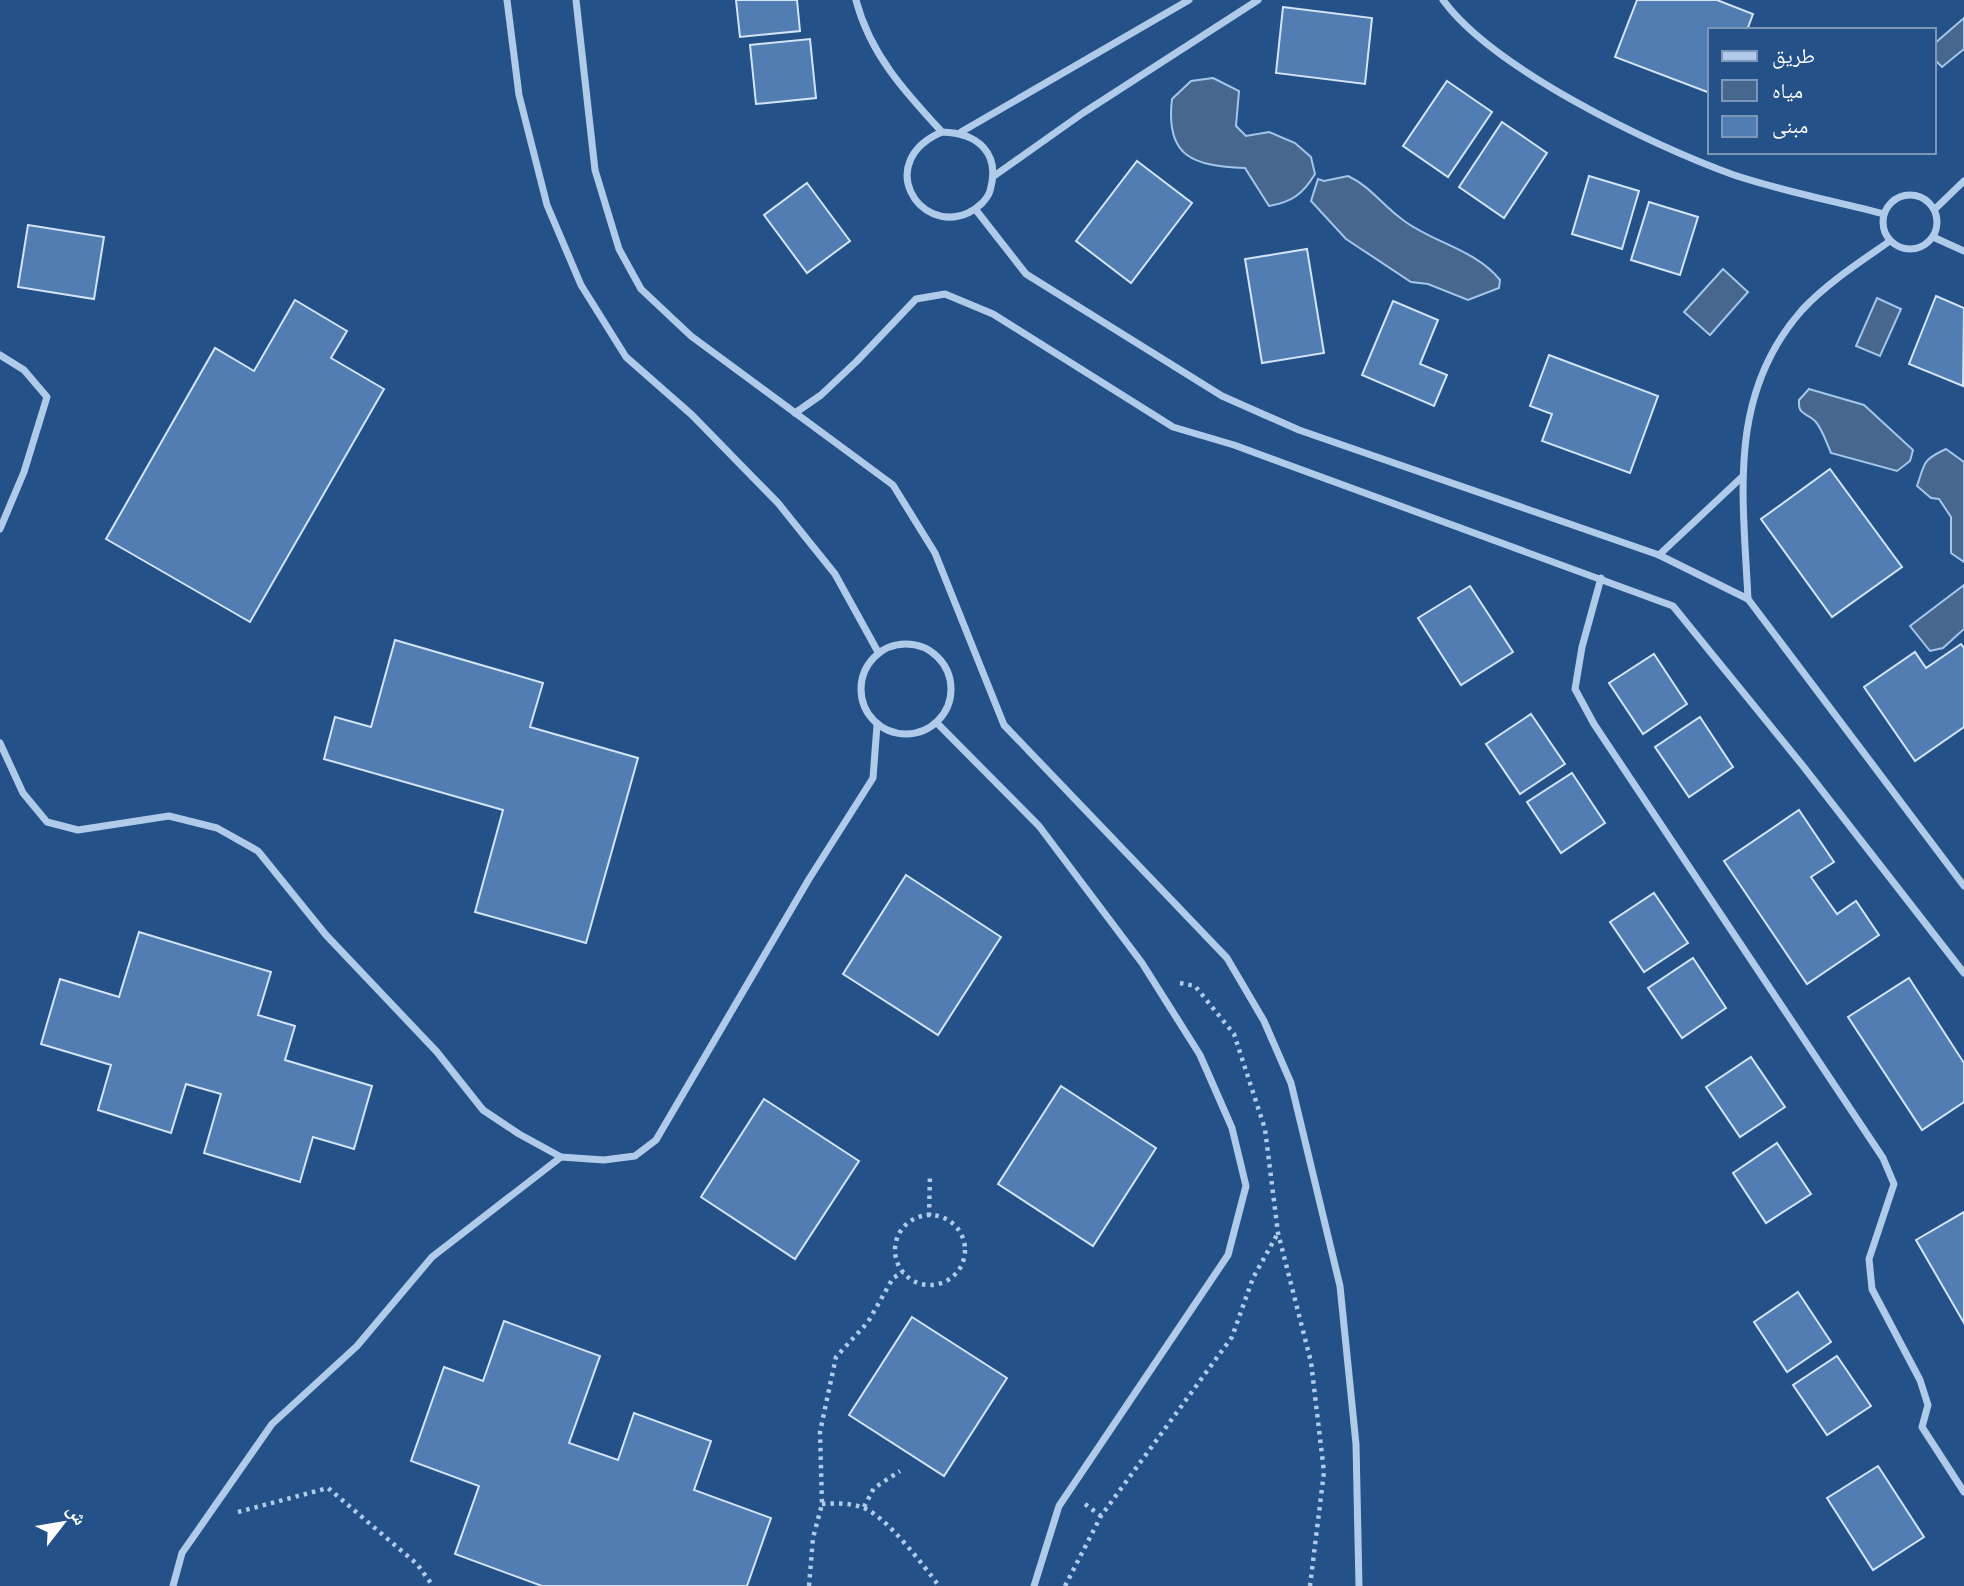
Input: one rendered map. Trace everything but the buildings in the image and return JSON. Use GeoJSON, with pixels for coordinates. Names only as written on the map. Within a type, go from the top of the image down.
{"type":"FeatureCollection","features":[{"type":"Feature","properties":{"kind":"street"},"geometry":{"type":"LineString","coordinates":[[507,0],[519,95],[544,193],[581,285],[626,357],[702,425],[778,503],[827,564],[878,652]]}},
{"type":"Feature","properties":{"kind":"street"},"geometry":{"type":"LineString","coordinates":[[576,0],[596,170],[619,249],[642,289],[691,336],[893,485],[935,553],[1004,725],[1227,958],[1264,1021],[1291,1083],[1340,1286],[1356,1444],[1359,1586]]}},
{"type":"Feature","properties":{"kind":"street"},"geometry":{"type":"LineString","coordinates":[[856,0],[862,23],[894,80],[942,132]]}},
{"type":"Feature","properties":{"kind":"street"},"geometry":{"type":"LineString","coordinates":[[961,132],[978,142],[990,157],[994,176],[989,195],[976,210],[958,218],[939,217],[922,207],[910,191],[907,173],[913,151],[925,139],[942,132],[961,132],[1189,0]]}},
{"type":"Feature","properties":{"kind":"street"},"geometry":{"type":"LineString","coordinates":[[994,176],[1083,113],[1258,0]]}},
{"type":"Feature","properties":{"kind":"street"},"geometry":{"type":"LineString","coordinates":[[1443,0],[1513,64],[1622,126],[1734,174],[1884,214]]}},
{"type":"Feature","properties":{"kind":"street"},"geometry":{"type":"LineString","coordinates":[[1935,209],[1964,181]]}},
{"type":"Feature","properties":{"kind":"street"},"geometry":{"type":"LineString","coordinates":[[1902,195],[1914,195],[1926,200],[1935,209],[1937,228],[1925,246],[1913,250],[1900,247],[1890,241],[1883,228],[1884,214],[1890,203],[1902,195]]}},
{"type":"Feature","properties":{"kind":"street"},"geometry":{"type":"LineString","coordinates":[[976,210],[1027,274],[1222,396],[1298,429],[1659,555],[1748,599],[1964,886]]}},
{"type":"Feature","properties":{"kind":"street"},"geometry":{"type":"LineString","coordinates":[[1933,237],[1964,251]]}},
{"type":"Feature","properties":{"kind":"street"},"geometry":{"type":"LineString","coordinates":[[1748,599],[1742,477],[1749,414],[1759,375],[1780,338],[1803,309],[1839,277],[1890,241]]}},
{"type":"Feature","properties":{"kind":"street"},"geometry":{"type":"LineString","coordinates":[[795,413],[821,396],[916,299],[945,294],[993,314],[1173,427],[1234,445],[1673,606],[1803,766],[1964,973]]}},
{"type":"Feature","properties":{"kind":"street"},"geometry":{"type":"LineString","coordinates":[[0,355],[24,370],[47,397],[24,471],[0,529]]}},
{"type":"Feature","properties":{"kind":"street"},"geometry":{"type":"LineString","coordinates":[[1659,555],[1742,477]]}},
{"type":"Feature","properties":{"kind":"street"},"geometry":{"type":"LineString","coordinates":[[1601,578],[1582,647],[1575,689],[1601,735],[1883,1158],[1894,1184],[1869,1259],[1872,1289],[1920,1380],[1928,1405],[1922,1427],[1964,1492]]}},
{"type":"Feature","properties":{"kind":"street"},"geometry":{"type":"LineString","coordinates":[[908,643],[923,646],[937,655],[947,667],[951,698],[937,723],[914,734],[902,735],[877,725],[868,714],[860,688],[869,662],[878,652],[892,645],[908,643]]}},
{"type":"Feature","properties":{"kind":"street"},"geometry":{"type":"LineString","coordinates":[[937,723],[1039,826],[1152,978],[1200,1055],[1232,1128],[1246,1186],[1228,1255],[1059,1506],[1034,1586]]}},
{"type":"Feature","properties":{"kind":"street"},"geometry":{"type":"LineString","coordinates":[[0,743],[23,793],[47,822],[78,830],[169,816],[217,828],[258,851],[326,935],[437,1052],[483,1110],[561,1157],[604,1160],[635,1156],[656,1140],[809,879],[873,779],[877,725]]}},
{"type":"Feature","properties":{"kind":"street"},"geometry":{"type":"LineString","coordinates":[[173,1586],[182,1553],[272,1424],[357,1346],[432,1256],[561,1157]]}},
{"type":"Feature","properties":{"kind":"path"},"geometry":{"type":"LineString","coordinates":[[1152,978],[1195,986],[1234,1034],[1265,1129],[1278,1233],[1311,1362],[1324,1472],[1310,1586]]}},
{"type":"Feature","properties":{"kind":"path"},"geometry":{"type":"LineString","coordinates":[[929,1175],[929,1216]]}},
{"type":"Feature","properties":{"kind":"path"},"geometry":{"type":"LineString","coordinates":[[929,1216],[950,1222],[959,1232],[964,1244],[958,1270],[948,1280],[936,1285],[922,1284],[903,1272],[895,1256],[895,1242],[901,1230],[911,1220],[929,1216]]}},
{"type":"Feature","properties":{"kind":"path"},"geometry":{"type":"LineString","coordinates":[[1065,1586],[1101,1516],[1232,1337],[1253,1278],[1278,1233]]}},
{"type":"Feature","properties":{"kind":"path"},"geometry":{"type":"LineString","coordinates":[[809,1586],[813,1538],[822,1504],[820,1432],[836,1357],[868,1322],[893,1278],[903,1272]]}},
{"type":"Feature","properties":{"kind":"path"},"geometry":{"type":"LineString","coordinates":[[864,1507],[874,1488],[900,1471]]}},
{"type":"Feature","properties":{"kind":"path"},"geometry":{"type":"LineString","coordinates":[[210,1513],[237,1513],[247,1507],[328,1488],[417,1564],[433,1586]]}},
{"type":"Feature","properties":{"kind":"path"},"geometry":{"type":"LineString","coordinates":[[822,1504],[864,1507],[909,1547],[939,1586]]}},
{"type":"Feature","properties":{"kind":"water"},"geometry":{"type":"Polygon","coordinates":[[[1964,18],[1964,49],[1942,67],[1936,61],[1936,42],[1964,18]]]}},
{"type":"Feature","properties":{"kind":"water"},"geometry":{"type":"Polygon","coordinates":[[[1213,78],[1239,91],[1236,126],[1246,136],[1269,132],[1295,143],[1311,157],[1315,174],[1296,196],[1269,206],[1245,168],[1197,161],[1178,146],[1171,119],[1172,99],[1191,81],[1213,78]]]}},
{"type":"Feature","properties":{"kind":"water"},"geometry":{"type":"Polygon","coordinates":[[[1348,176],[1415,228],[1466,253],[1490,269],[1500,280],[1499,288],[1468,300],[1428,284],[1411,282],[1346,239],[1311,201],[1318,179],[1324,181],[1348,176]]]}},
{"type":"Feature","properties":{"kind":"water"},"geometry":{"type":"Polygon","coordinates":[[[1723,269],[1748,292],[1710,335],[1684,312],[1723,269]]]}},
{"type":"Feature","properties":{"kind":"water"},"geometry":{"type":"Polygon","coordinates":[[[1877,298],[1901,309],[1880,356],[1856,346],[1877,298]]]}},
{"type":"Feature","properties":{"kind":"water"},"geometry":{"type":"Polygon","coordinates":[[[1809,389],[1864,405],[1913,450],[1910,461],[1897,471],[1831,453],[1818,424],[1800,409],[1799,400],[1809,389]]]}},
{"type":"Feature","properties":{"kind":"water"},"geometry":{"type":"Polygon","coordinates":[[[1946,449],[1964,462],[1964,562],[1951,553],[1951,517],[1939,499],[1931,498],[1917,486],[1926,463],[1932,456],[1946,449]]]}},
{"type":"Feature","properties":{"kind":"water"},"geometry":{"type":"Polygon","coordinates":[[[1964,585],[1964,629],[1943,648],[1930,651],[1910,626],[1964,585]]]}}]}
